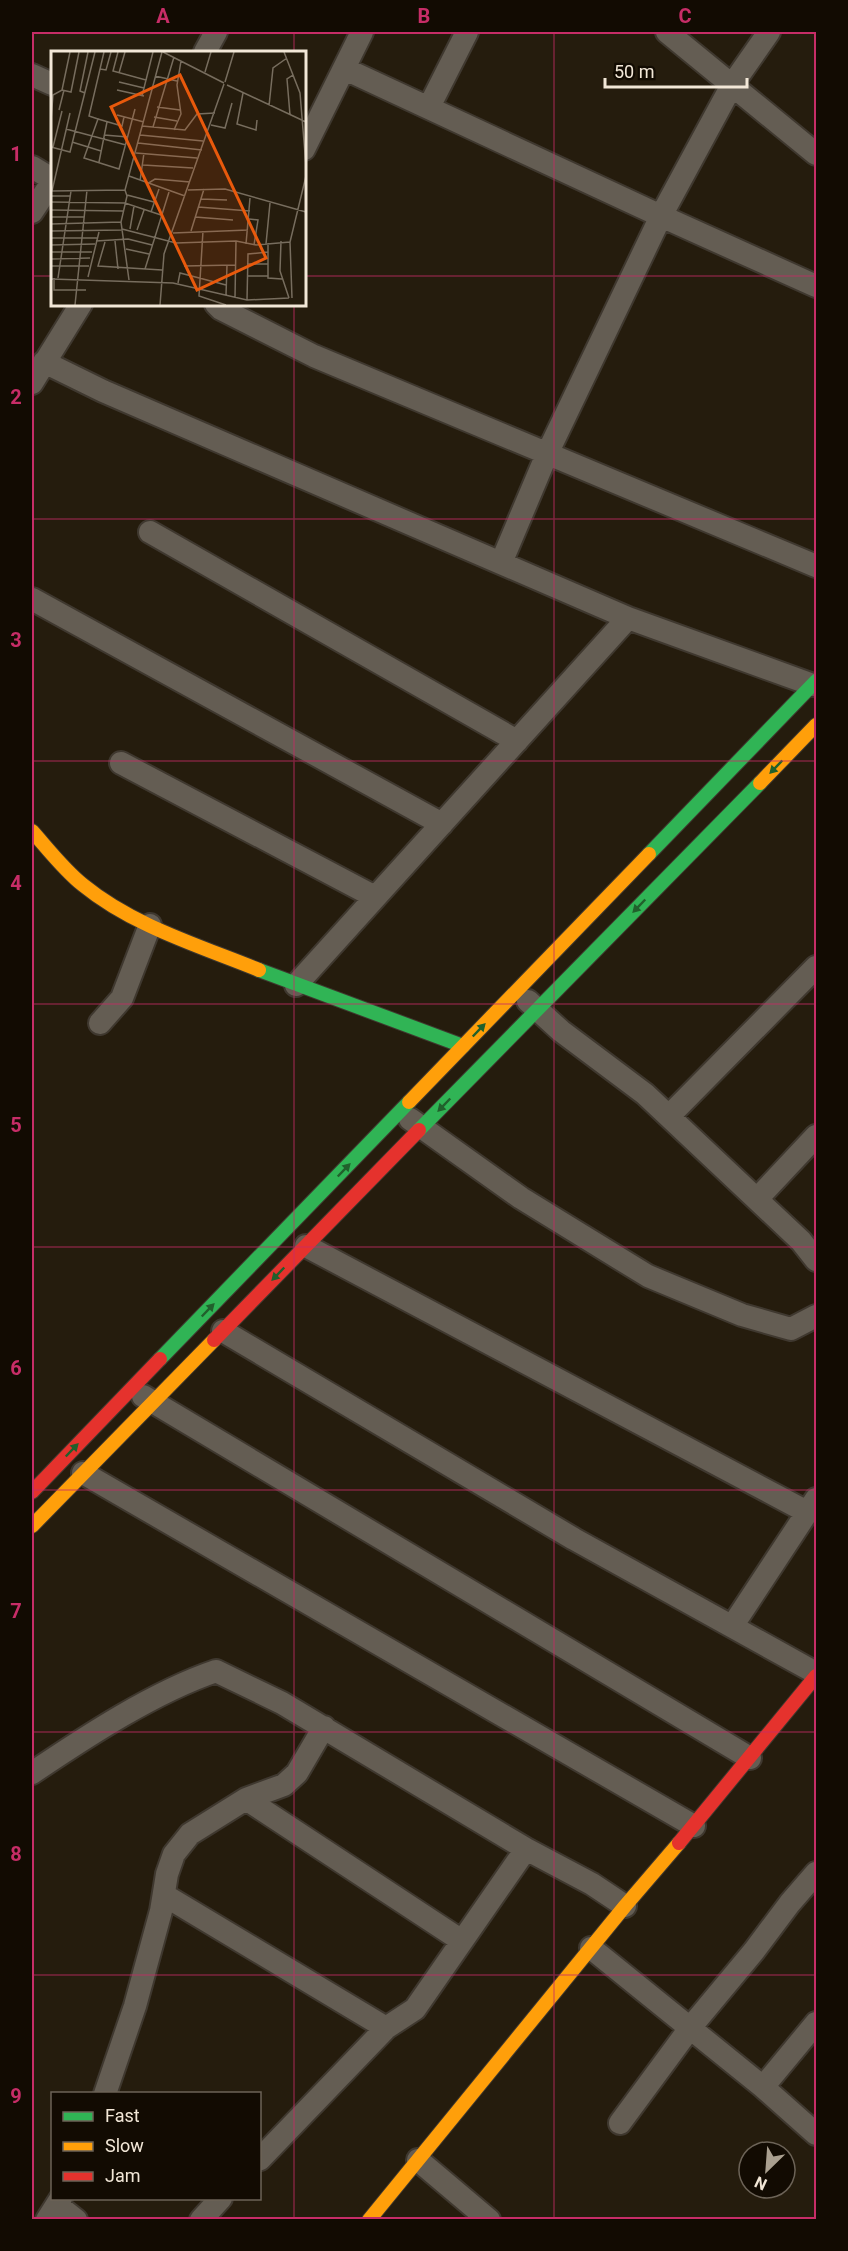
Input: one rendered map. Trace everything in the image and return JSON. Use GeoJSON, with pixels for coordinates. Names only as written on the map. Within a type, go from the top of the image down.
{"type":"FeatureCollection","features":[{"type":"Feature","properties":{"kind":"main road"},"geometry":{"type":"LineString","coordinates":[[32,1492],[815,683]]}},
{"type":"Feature","properties":{"kind":"main road"},"geometry":{"type":"LineString","coordinates":[[32,1526],[816,725]]}},
{"type":"Feature","properties":{"kind":"main road"},"geometry":{"type":"LineString","coordinates":[[32,831],[82,885],[117,908],[150,925],[296,985],[463,1046]]}},
{"type":"Feature","properties":{"kind":"main road"},"geometry":{"type":"LineString","coordinates":[[369,2220],[624,1906],[750,1758],[816,1674]]}},
{"type":"Feature","properties":{"kind":"street"},"geometry":{"type":"LineString","coordinates":[[206,51],[216,32]]}},
{"type":"Feature","properties":{"kind":"street"},"geometry":{"type":"LineString","coordinates":[[306,145],[362,32]]}},
{"type":"Feature","properties":{"kind":"street"},"geometry":{"type":"LineString","coordinates":[[429,107],[467,32]]}},
{"type":"Feature","properties":{"kind":"street"},"geometry":{"type":"LineString","coordinates":[[667,32],[816,154]]}},
{"type":"Feature","properties":{"kind":"street"},"geometry":{"type":"LineString","coordinates":[[501,563],[547,453],[661,216],[732,85],[769,32]]}},
{"type":"Feature","properties":{"kind":"street"},"geometry":{"type":"LineString","coordinates":[[345,69],[816,286]]}},
{"type":"Feature","properties":{"kind":"street"},"geometry":{"type":"LineString","coordinates":[[32,75],[51,84]]}},
{"type":"Feature","properties":{"kind":"street"},"geometry":{"type":"LineString","coordinates":[[32,167],[51,180]]}},
{"type":"Feature","properties":{"kind":"street"},"geometry":{"type":"LineString","coordinates":[[32,212],[51,183]]}},
{"type":"Feature","properties":{"kind":"street"},"geometry":{"type":"LineString","coordinates":[[32,383],[80,306]]}},
{"type":"Feature","properties":{"kind":"street"},"geometry":{"type":"LineString","coordinates":[[220,306],[314,357],[816,566]]}},
{"type":"Feature","properties":{"kind":"street"},"geometry":{"type":"LineString","coordinates":[[44,362],[103,391],[628,618],[815,683]]}},
{"type":"Feature","properties":{"kind":"street"},"geometry":{"type":"LineString","coordinates":[[150,532],[517,741]]}},
{"type":"Feature","properties":{"kind":"street"},"geometry":{"type":"LineString","coordinates":[[32,599],[442,824]]}},
{"type":"Feature","properties":{"kind":"street"},"geometry":{"type":"LineString","coordinates":[[296,985],[628,618]]}},
{"type":"Feature","properties":{"kind":"street"},"geometry":{"type":"LineString","coordinates":[[121,763],[375,897]]}},
{"type":"Feature","properties":{"kind":"street"},"geometry":{"type":"LineString","coordinates":[[100,1023],[122,998],[150,925]]}},
{"type":"Feature","properties":{"kind":"street"},"geometry":{"type":"LineString","coordinates":[[669,1116],[816,967]]}},
{"type":"Feature","properties":{"kind":"street"},"geometry":{"type":"LineString","coordinates":[[517,991],[561,1031],[645,1094],[801,1241],[816,1260]]}},
{"type":"Feature","properties":{"kind":"street"},"geometry":{"type":"LineString","coordinates":[[400,1112],[521,1198],[648,1276],[742,1315],[791,1329],[816,1316]]}},
{"type":"Feature","properties":{"kind":"street"},"geometry":{"type":"LineString","coordinates":[[757,1199],[816,1136]]}},
{"type":"Feature","properties":{"kind":"street"},"geometry":{"type":"LineString","coordinates":[[306,1246],[812,1506],[733,1625]]}},
{"type":"Feature","properties":{"kind":"street"},"geometry":{"type":"LineString","coordinates":[[223,1331],[574,1539],[733,1625],[816,1674]]}},
{"type":"Feature","properties":{"kind":"street"},"geometry":{"type":"LineString","coordinates":[[131,1389],[750,1758]]}},
{"type":"Feature","properties":{"kind":"street"},"geometry":{"type":"LineString","coordinates":[[83,1473],[694,1826]]}},
{"type":"Feature","properties":{"kind":"street"},"geometry":{"type":"LineString","coordinates":[[32,1773],[109,1723],[188,1680],[216,1671],[271,1697],[324,1727],[526,1849],[592,1884],[624,1906]]}},
{"type":"Feature","properties":{"kind":"street"},"geometry":{"type":"LineString","coordinates":[[106,2092],[135,2006],[161,1911],[166,1874],[174,1854],[190,1834],[246,1799],[284,1785],[297,1773],[324,1727]]}},
{"type":"Feature","properties":{"kind":"street"},"geometry":{"type":"LineString","coordinates":[[246,1799],[462,1941]]}},
{"type":"Feature","properties":{"kind":"street"},"geometry":{"type":"LineString","coordinates":[[261,2157],[386,2028],[415,2009],[526,1849]]}},
{"type":"Feature","properties":{"kind":"street"},"geometry":{"type":"LineString","coordinates":[[620,2123],[690,2028],[816,1873]]}},
{"type":"Feature","properties":{"kind":"street"},"geometry":{"type":"LineString","coordinates":[[164,1894],[386,2028]]}},
{"type":"Feature","properties":{"kind":"street"},"geometry":{"type":"LineString","coordinates":[[591,1948],[763,2087],[816,2134]]}},
{"type":"Feature","properties":{"kind":"street"},"geometry":{"type":"LineString","coordinates":[[763,2087],[816,2023]]}},
{"type":"Feature","properties":{"kind":"street"},"geometry":{"type":"LineString","coordinates":[[418,2160],[489,2220]]}},
{"type":"Feature","properties":{"kind":"street"},"geometry":{"type":"LineString","coordinates":[[201,2220],[220,2200]]}},
{"type":"Feature","properties":{"kind":"street"},"geometry":{"type":"LineString","coordinates":[[55,2208],[76,2220]]}},
{"type":"Feature","properties":{"kind":"traffic: fast"},"geometry":{"type":"LineString","coordinates":[[649,854],[816,681]]}},
{"type":"Feature","properties":{"kind":"traffic: fast"},"geometry":{"type":"LineString","coordinates":[[419,1130],[760,783]]}},
{"type":"Feature","properties":{"kind":"traffic: fast"},"geometry":{"type":"LineString","coordinates":[[259,970],[463,1046]]}},
{"type":"Feature","properties":{"kind":"traffic: fast"},"geometry":{"type":"LineString","coordinates":[[160,1359],[409,1102]]}},
{"type":"Feature","properties":{"kind":"traffic: slow"},"geometry":{"type":"LineString","coordinates":[[760,783],[816,725]]}},
{"type":"Feature","properties":{"kind":"traffic: slow"},"geometry":{"type":"LineString","coordinates":[[32,831],[76,879],[123,912],[168,934],[259,970]]}},
{"type":"Feature","properties":{"kind":"traffic: slow"},"geometry":{"type":"LineString","coordinates":[[409,1102],[649,854]]}},
{"type":"Feature","properties":{"kind":"traffic: slow"},"geometry":{"type":"LineString","coordinates":[[32,1526],[214,1340]]}},
{"type":"Feature","properties":{"kind":"traffic: slow"},"geometry":{"type":"LineString","coordinates":[[369,2220],[679,1843]]}},
{"type":"Feature","properties":{"kind":"traffic: jam"},"geometry":{"type":"LineString","coordinates":[[214,1340],[419,1130]]}},
{"type":"Feature","properties":{"kind":"traffic: jam"},"geometry":{"type":"LineString","coordinates":[[32,1492],[160,1359]]}},
{"type":"Feature","properties":{"kind":"traffic: jam"},"geometry":{"type":"LineString","coordinates":[[679,1843],[816,1676]]}}]}
